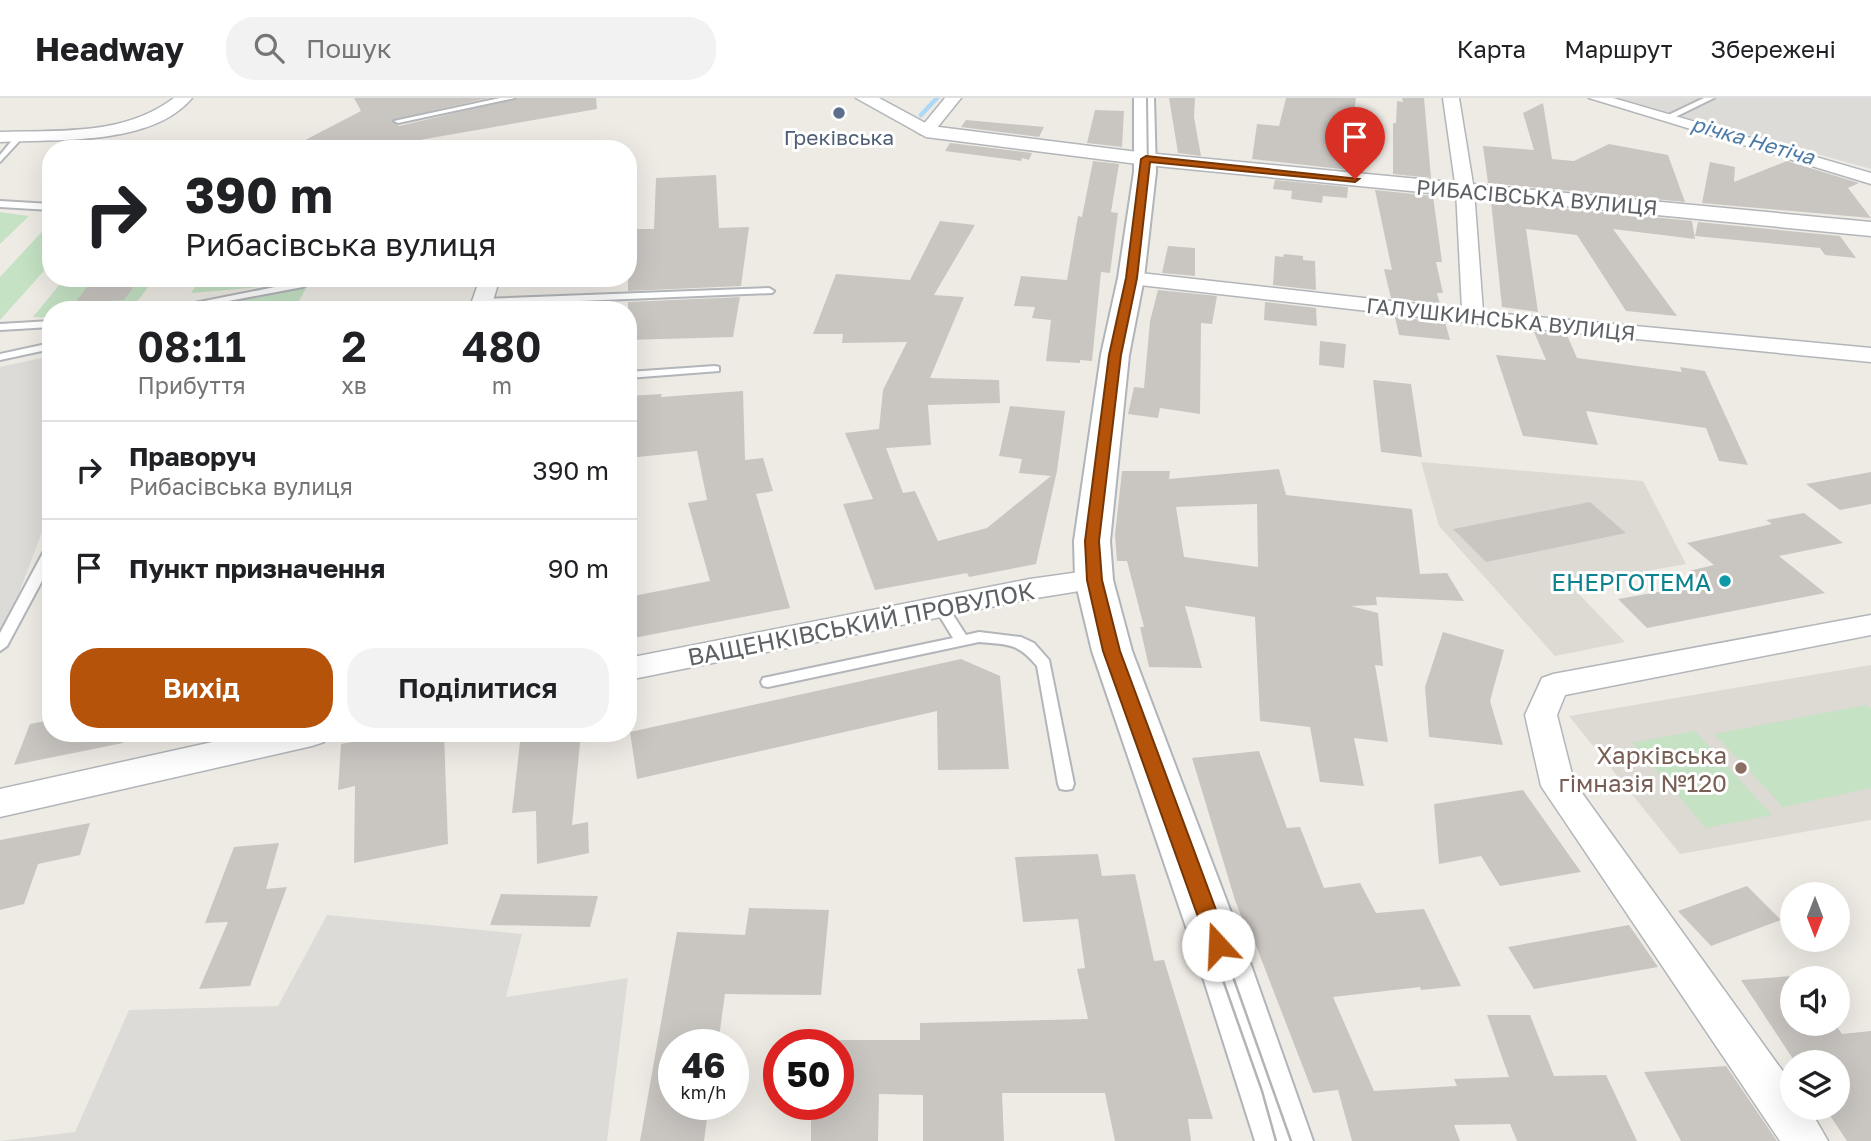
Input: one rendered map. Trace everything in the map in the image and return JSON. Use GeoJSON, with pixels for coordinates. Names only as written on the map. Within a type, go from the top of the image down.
{"type":"FeatureCollection","features":[{"type":"Feature","properties":{"kind":"main road"},"geometry":{"type":"LineString","coordinates":[[1144,98],[1154,160],[1115,355],[1092,541],[1094,580],[1112,651],[1226,968],[1284,1141]]}},
{"type":"Feature","properties":{"kind":"street"},"geometry":{"type":"LineString","coordinates":[[0,137],[128,127],[169,112],[184,98]]}},
{"type":"Feature","properties":{"kind":"street"},"geometry":{"type":"LineString","coordinates":[[865,98],[926,131],[953,98]]}},
{"type":"Feature","properties":{"kind":"street"},"geometry":{"type":"LineString","coordinates":[[1451,98],[1465,190],[1473,317]]}},
{"type":"Feature","properties":{"kind":"street"},"geometry":{"type":"LineString","coordinates":[[1597,98],[1871,178]]}},
{"type":"Feature","properties":{"kind":"street","name":"РИБАСІВСЬКА ВУЛИЦЯ"},"geometry":{"type":"LineString","coordinates":[[926,131],[1154,160],[1871,229]]}},
{"type":"Feature","properties":{"kind":"street","name":"ГАЛУШКИНСЬКА ВУЛИЦЯ"},"geometry":{"type":"LineString","coordinates":[[1131,278],[1473,317],[1871,355]]}},
{"type":"Feature","properties":{"kind":"street","name":"ВАЩЕНКІВСЬКИЙ ПРОВУЛОК"},"geometry":{"type":"LineString","coordinates":[[637,667],[941,607],[1094,580]]}},
{"type":"Feature","properties":{"kind":"street"},"geometry":{"type":"LineString","coordinates":[[1806,1141],[1558,786],[1541,715],[1553,686],[1871,625]]}},
{"type":"Feature","properties":{"kind":"street"},"geometry":{"type":"LineString","coordinates":[[0,803],[272,742]]}},
{"type":"Feature","properties":{"kind":"lane"},"geometry":{"type":"LineString","coordinates":[[398,121],[511,98]]}},
{"type":"Feature","properties":{"kind":"lane"},"geometry":{"type":"LineString","coordinates":[[1666,118],[1710,98]]}},
{"type":"Feature","properties":{"kind":"lane"},"geometry":{"type":"LineString","coordinates":[[0,160],[20,135]]}},
{"type":"Feature","properties":{"kind":"lane"},"geometry":{"type":"LineString","coordinates":[[0,204],[42,206]]}},
{"type":"Feature","properties":{"kind":"lane"},"geometry":{"type":"LineString","coordinates":[[212,301],[287,287]]}},
{"type":"Feature","properties":{"kind":"lane"},"geometry":{"type":"LineString","coordinates":[[577,301],[769,291]]}},
{"type":"Feature","properties":{"kind":"lane"},"geometry":{"type":"LineString","coordinates":[[0,327],[42,325]]}},
{"type":"Feature","properties":{"kind":"lane"},"geometry":{"type":"LineString","coordinates":[[0,357],[42,348]]}},
{"type":"Feature","properties":{"kind":"lane"},"geometry":{"type":"LineString","coordinates":[[637,374],[715,369]]}},
{"type":"Feature","properties":{"kind":"lane"},"geometry":{"type":"LineString","coordinates":[[0,646],[42,568]]}},
{"type":"Feature","properties":{"kind":"lane"},"geometry":{"type":"LineString","coordinates":[[941,607],[962,641]]}},
{"type":"Feature","properties":{"kind":"lane"},"geometry":{"type":"LineString","coordinates":[[768,682],[979,637],[1016,641],[1029,647],[1044,664],[1066,783]]}},
{"type":"Feature","properties":{"kind":"shaded area"},"geometry":{"type":"Polygon","coordinates":[[[1616,98],[1871,98],[1871,169],[1616,98]]]}},
{"type":"Feature","properties":{"kind":"shaded area"},"geometry":{"type":"Polygon","coordinates":[[[42,358],[42,532],[17,598],[0,630],[0,367],[42,358]]]}},
{"type":"Feature","properties":{"kind":"shaded area"},"geometry":{"type":"Polygon","coordinates":[[[1421,462],[1643,481],[1686,564],[1570,585],[1625,642],[1555,656],[1439,526],[1421,462]]]}},
{"type":"Feature","properties":{"kind":"shaded area","name":"Харківська гімназія №120"},"geometry":{"type":"Polygon","coordinates":[[[1871,665],[1871,820],[1680,854],[1569,716],[1871,665]]]}},
{"type":"Feature","properties":{"kind":"shaded area"},"geometry":{"type":"Polygon","coordinates":[[[327,915],[522,934],[506,997],[628,978],[607,1141],[0,1141],[75,1132],[129,1010],[278,1006],[327,915]]]}},
{"type":"Feature","properties":{"kind":"green space"},"geometry":{"type":"Polygon","coordinates":[[[0,212],[29,216],[0,244],[0,212]]]}},
{"type":"Feature","properties":{"kind":"green space"},"geometry":{"type":"Polygon","coordinates":[[[42,232],[42,273],[0,320],[0,277],[42,232]]]}},
{"type":"Feature","properties":{"kind":"green space"},"geometry":{"type":"Polygon","coordinates":[[[58,287],[148,287],[138,301],[46,301],[58,287]]]}},
{"type":"Feature","properties":{"kind":"green space"},"geometry":{"type":"Polygon","coordinates":[[[195,287],[261,287],[191,293],[195,287]]]}},
{"type":"Feature","properties":{"kind":"green space"},"geometry":{"type":"Polygon","coordinates":[[[306,288],[299,301],[223,301],[306,288]]]}},
{"type":"Feature","properties":{"kind":"green space"},"geometry":{"type":"Polygon","coordinates":[[[42,306],[42,318],[33,317],[42,306]]]}},
{"type":"Feature","properties":{"kind":"green space"},"geometry":{"type":"Polygon","coordinates":[[[1866,705],[1871,709],[1871,788],[1783,807],[1714,734],[1866,705]]]}},
{"type":"Feature","properties":{"kind":"green space"},"geometry":{"type":"Polygon","coordinates":[[[1695,731],[1772,815],[1706,828],[1632,743],[1695,731]]]}},
{"type":"Feature","properties":{"kind":"building"},"geometry":{"type":"Polygon","coordinates":[[[354,98],[488,98],[392,120],[399,126],[518,98],[596,98],[597,109],[420,140],[305,140],[361,111],[354,98]]]}},
{"type":"Feature","properties":{"kind":"building"},"geometry":{"type":"Polygon","coordinates":[[[1169,98],[1195,98],[1194,117],[1201,156],[1178,153],[1169,98]]]}},
{"type":"Feature","properties":{"kind":"building"},"geometry":{"type":"Polygon","coordinates":[[[1286,98],[1356,98],[1353,118],[1357,119],[1350,170],[1252,159],[1257,124],[1279,126],[1286,98]]]}},
{"type":"Feature","properties":{"kind":"building"},"geometry":{"type":"Polygon","coordinates":[[[1402,98],[1424,98],[1431,178],[1393,174],[1393,123],[1396,123],[1397,101],[1403,102],[1402,98]]]}},
{"type":"Feature","properties":{"kind":"building"},"geometry":{"type":"Polygon","coordinates":[[[1543,103],[1552,159],[1574,161],[1609,144],[1668,155],[1685,202],[1488,183],[1483,146],[1534,150],[1523,113],[1543,103]]]}},
{"type":"Feature","properties":{"kind":"building"},"geometry":{"type":"Polygon","coordinates":[[[1095,110],[1124,111],[1122,147],[1087,143],[1095,110]]]}},
{"type":"Feature","properties":{"kind":"building"},"geometry":{"type":"Polygon","coordinates":[[[966,120],[1044,127],[1039,137],[961,127],[966,120]]]}},
{"type":"Feature","properties":{"kind":"building"},"geometry":{"type":"Polygon","coordinates":[[[950,143],[1032,153],[1029,160],[1022,158],[1021,161],[945,151],[950,143]]]}},
{"type":"Feature","properties":{"kind":"building"},"geometry":{"type":"Polygon","coordinates":[[[1093,161],[1119,164],[1111,212],[1118,213],[1110,273],[1101,272],[1092,361],[1046,361],[1051,320],[1032,318],[1035,307],[1014,306],[1021,276],[1067,280],[1078,216],[1082,217],[1093,161]]]}},
{"type":"Feature","properties":{"kind":"building"},"geometry":{"type":"Polygon","coordinates":[[[1787,161],[1859,183],[1848,188],[1871,218],[1702,203],[1710,162],[1735,167],[1734,182],[1787,161]]]}},
{"type":"Feature","properties":{"kind":"building"},"geometry":{"type":"Polygon","coordinates":[[[716,175],[719,228],[749,227],[741,286],[628,291],[628,287],[637,287],[637,229],[654,229],[656,178],[716,175]]]}},
{"type":"Feature","properties":{"kind":"building"},"geometry":{"type":"Polygon","coordinates":[[[1275,180],[1348,187],[1347,198],[1323,196],[1322,203],[1291,199],[1292,191],[1273,189],[1275,180]]]}},
{"type":"Feature","properties":{"kind":"building"},"geometry":{"type":"Polygon","coordinates":[[[1375,190],[1433,196],[1442,262],[1436,262],[1443,293],[1437,293],[1440,304],[1391,298],[1384,269],[1392,270],[1375,190]]]}},
{"type":"Feature","properties":{"kind":"building"},"geometry":{"type":"Polygon","coordinates":[[[1491,201],[1692,221],[1695,239],[1613,229],[1677,316],[1626,311],[1577,235],[1526,229],[1538,312],[1502,307],[1491,201]]]}},
{"type":"Feature","properties":{"kind":"building"},"geometry":{"type":"Polygon","coordinates":[[[940,221],[975,225],[934,295],[964,297],[930,378],[999,380],[1000,403],[928,405],[931,445],[886,448],[903,493],[915,491],[938,541],[987,528],[1051,476],[1019,473],[1022,459],[999,456],[1010,406],[1065,411],[1057,471],[1036,564],[969,577],[967,573],[875,590],[843,504],[873,499],[845,433],[879,429],[883,390],[907,342],[842,343],[843,334],[813,334],[836,274],[910,280],[940,221]]]}},
{"type":"Feature","properties":{"kind":"building"},"geometry":{"type":"Polygon","coordinates":[[[1698,222],[1840,236],[1856,258],[1825,255],[1820,248],[1695,236],[1698,222]]]}},
{"type":"Feature","properties":{"kind":"building"},"geometry":{"type":"Polygon","coordinates":[[[1168,246],[1195,248],[1195,276],[1162,273],[1168,246]]]}},
{"type":"Feature","properties":{"kind":"building"},"geometry":{"type":"Polygon","coordinates":[[[1284,254],[1303,256],[1303,260],[1315,261],[1316,290],[1273,285],[1275,256],[1283,257],[1284,254]]]}},
{"type":"Feature","properties":{"kind":"building"},"geometry":{"type":"Polygon","coordinates":[[[87,287],[133,287],[124,300],[76,301],[87,287]]]}},
{"type":"Feature","properties":{"kind":"building"},"geometry":{"type":"Polygon","coordinates":[[[1158,290],[1217,296],[1212,324],[1201,323],[1200,414],[1160,408],[1158,418],[1128,414],[1134,387],[1144,388],[1150,321],[1158,290]]]}},
{"type":"Feature","properties":{"kind":"building"},"geometry":{"type":"Polygon","coordinates":[[[740,297],[733,337],[637,340],[637,302],[740,297]]]}},
{"type":"Feature","properties":{"kind":"building"},"geometry":{"type":"Polygon","coordinates":[[[1265,302],[1316,308],[1317,326],[1264,320],[1265,302]]]}},
{"type":"Feature","properties":{"kind":"building"},"geometry":{"type":"Polygon","coordinates":[[[1395,317],[1445,322],[1450,340],[1399,335],[1395,317]]]}},
{"type":"Feature","properties":{"kind":"building"},"geometry":{"type":"Polygon","coordinates":[[[1534,332],[1567,335],[1577,358],[1682,372],[1680,367],[1705,371],[1748,465],[1719,461],[1706,428],[1586,411],[1598,445],[1523,436],[1496,355],[1546,360],[1534,332]]]}},
{"type":"Feature","properties":{"kind":"building"},"geometry":{"type":"Polygon","coordinates":[[[1320,341],[1346,344],[1344,368],[1319,365],[1320,341]]]}},
{"type":"Feature","properties":{"kind":"building"},"geometry":{"type":"Polygon","coordinates":[[[1373,380],[1411,384],[1422,457],[1381,452],[1373,380]]]}},
{"type":"Feature","properties":{"kind":"building"},"geometry":{"type":"Polygon","coordinates":[[[743,391],[745,460],[763,458],[773,491],[756,494],[790,608],[637,637],[637,595],[710,581],[688,503],[707,500],[697,451],[637,457],[637,395],[662,394],[661,397],[743,391]]]}},
{"type":"Feature","properties":{"kind":"building"},"geometry":{"type":"Polygon","coordinates":[[[1279,469],[1286,495],[1412,509],[1420,574],[1447,573],[1464,601],[1376,597],[1377,605],[1351,606],[1378,613],[1383,666],[1375,665],[1388,742],[1354,738],[1364,786],[1320,782],[1310,727],[1260,721],[1255,617],[1185,606],[1202,668],[1149,667],[1140,627],[1144,627],[1127,561],[1117,561],[1115,535],[1122,471],[1170,471],[1169,479],[1279,469]],[[1257,504],[1176,507],[1184,557],[1258,567],[1257,504]]]}},
{"type":"Feature","properties":{"kind":"building"},"geometry":{"type":"Polygon","coordinates":[[[1871,472],[1871,504],[1840,510],[1806,484],[1871,472]]]}},
{"type":"Feature","properties":{"kind":"building"},"geometry":{"type":"Polygon","coordinates":[[[1590,502],[1626,533],[1486,562],[1453,529],[1590,502]]]}},
{"type":"Feature","properties":{"kind":"building"},"geometry":{"type":"Polygon","coordinates":[[[1804,513],[1843,543],[1779,556],[1825,593],[1647,628],[1618,599],[1704,584],[1689,571],[1714,565],[1687,543],[1772,524],[1766,520],[1804,513]]]}},
{"type":"Feature","properties":{"kind":"building"},"geometry":{"type":"Polygon","coordinates":[[[1443,632],[1504,650],[1490,701],[1503,745],[1429,737],[1425,687],[1443,632]]]}},
{"type":"Feature","properties":{"kind":"building"},"geometry":{"type":"Polygon","coordinates":[[[961,659],[1000,676],[1009,769],[938,770],[937,711],[637,779],[631,742],[637,742],[637,730],[961,659]]]}},
{"type":"Feature","properties":{"kind":"building"},"geometry":{"type":"Polygon","coordinates":[[[42,722],[42,742],[123,743],[14,765],[30,724],[42,722]]]}},
{"type":"Feature","properties":{"kind":"building"},"geometry":{"type":"Polygon","coordinates":[[[444,742],[448,844],[354,863],[355,786],[338,790],[341,744],[444,742]]]}},
{"type":"Feature","properties":{"kind":"building"},"geometry":{"type":"Polygon","coordinates":[[[520,742],[580,742],[572,825],[588,822],[589,853],[537,864],[536,811],[512,813],[520,742]]]}},
{"type":"Feature","properties":{"kind":"building"},"geometry":{"type":"Polygon","coordinates":[[[1259,751],[1287,828],[1300,827],[1324,888],[1360,883],[1376,913],[1424,909],[1461,986],[1421,990],[1420,987],[1333,997],[1374,1091],[1457,1086],[1454,1079],[1509,1077],[1487,1015],[1530,1015],[1554,1076],[1606,1075],[1637,1141],[1517,1141],[1510,1124],[1454,1125],[1460,1141],[1352,1141],[1338,1090],[1313,1093],[1253,938],[1250,939],[1235,900],[1192,758],[1259,751]]]}},
{"type":"Feature","properties":{"kind":"building"},"geometry":{"type":"Polygon","coordinates":[[[1523,790],[1581,872],[1500,886],[1481,856],[1439,864],[1434,804],[1523,790]]]}},
{"type":"Feature","properties":{"kind":"building"},"geometry":{"type":"Polygon","coordinates":[[[90,823],[80,855],[38,864],[24,904],[0,910],[0,840],[90,823]]]}},
{"type":"Feature","properties":{"kind":"building"},"geometry":{"type":"Polygon","coordinates":[[[279,843],[266,889],[287,887],[250,986],[199,989],[228,922],[205,923],[234,847],[279,843]]]}},
{"type":"Feature","properties":{"kind":"building"},"geometry":{"type":"Polygon","coordinates":[[[1098,854],[1102,876],[1135,874],[1154,961],[1164,960],[1213,1119],[1188,1119],[1191,1141],[1115,1141],[1105,1093],[1002,1093],[1004,1141],[923,1141],[923,1095],[879,1094],[878,1141],[811,1141],[811,1120],[854,1120],[854,1040],[920,1040],[920,1023],[1088,1019],[1077,969],[1085,968],[1078,919],[1023,922],[1015,857],[1098,854]]]}},
{"type":"Feature","properties":{"kind":"building"},"geometry":{"type":"Polygon","coordinates":[[[1747,886],[1780,920],[1711,946],[1678,911],[1747,886]]]}},
{"type":"Feature","properties":{"kind":"building"},"geometry":{"type":"Polygon","coordinates":[[[501,894],[598,896],[590,927],[490,925],[501,894]]]}},
{"type":"Feature","properties":{"kind":"building"},"geometry":{"type":"Polygon","coordinates":[[[749,908],[829,910],[821,995],[725,994],[720,1029],[660,1029],[677,932],[745,935],[749,908]]]}},
{"type":"Feature","properties":{"kind":"building"},"geometry":{"type":"Polygon","coordinates":[[[1629,925],[1658,967],[1534,989],[1508,947],[1629,925]]]}},
{"type":"Feature","properties":{"kind":"building"},"geometry":{"type":"Polygon","coordinates":[[[1780,977],[1780,1036],[1850,1036],[1850,1033],[1871,1031],[1871,1141],[1847,1141],[1833,1120],[1850,1120],[1850,1050],[1787,1050],[1741,980],[1780,977]]]}},
{"type":"Feature","properties":{"kind":"building"},"geometry":{"type":"Polygon","coordinates":[[[658,1039],[658,1120],[707,1120],[704,1141],[640,1141],[658,1039]]]}},
{"type":"Feature","properties":{"kind":"building"},"geometry":{"type":"Polygon","coordinates":[[[1726,1066],[1777,1141],[1681,1141],[1644,1072],[1726,1066]]]}},
{"type":"Feature","properties":{"kind":"waterway","name":"річка Нетіча"},"geometry":{"type":"LineString","coordinates":[[921,115],[937,98]]}},
{"type":"Feature","properties":{"kind":"tram line"},"geometry":{"type":"LineString","coordinates":[[1147,98],[1148,173],[1135,278],[1119,355],[1097,542],[1099,580],[1117,651],[1160,769]]}},
{"type":"Feature","properties":{"kind":"tram line"},"geometry":{"type":"LineString","coordinates":[[1126,704],[1149,769]]}},
{"type":"Feature","properties":{"kind":"tram line"},"geometry":{"type":"LineString","coordinates":[[1148,767],[1262,1091],[1276,1141]]}},
{"type":"Feature","properties":{"kind":"tram line"},"geometry":{"type":"LineString","coordinates":[[1159,767],[1291,1141]]}},
{"type":"Feature","properties":{"kind":"place","name":"Греківська"},"geometry":{"type":"Point","coordinates":[839,113]}},
{"type":"Feature","properties":{"kind":"place","name":"ЕНЕРГОТЕМА"},"geometry":{"type":"Point","coordinates":[1725,581]}},
{"type":"Feature","properties":{"kind":"place","name":"Харківська гімназія №120"},"geometry":{"type":"Point","coordinates":[1741,768]}},
{"type":"Feature","properties":{"kind":"route"},"geometry":{"type":"LineString","coordinates":[[1218,945],[1112,651],[1094,580],[1092,541],[1115,355],[1131,278],[1146,159],[1355,179]]}}]}
